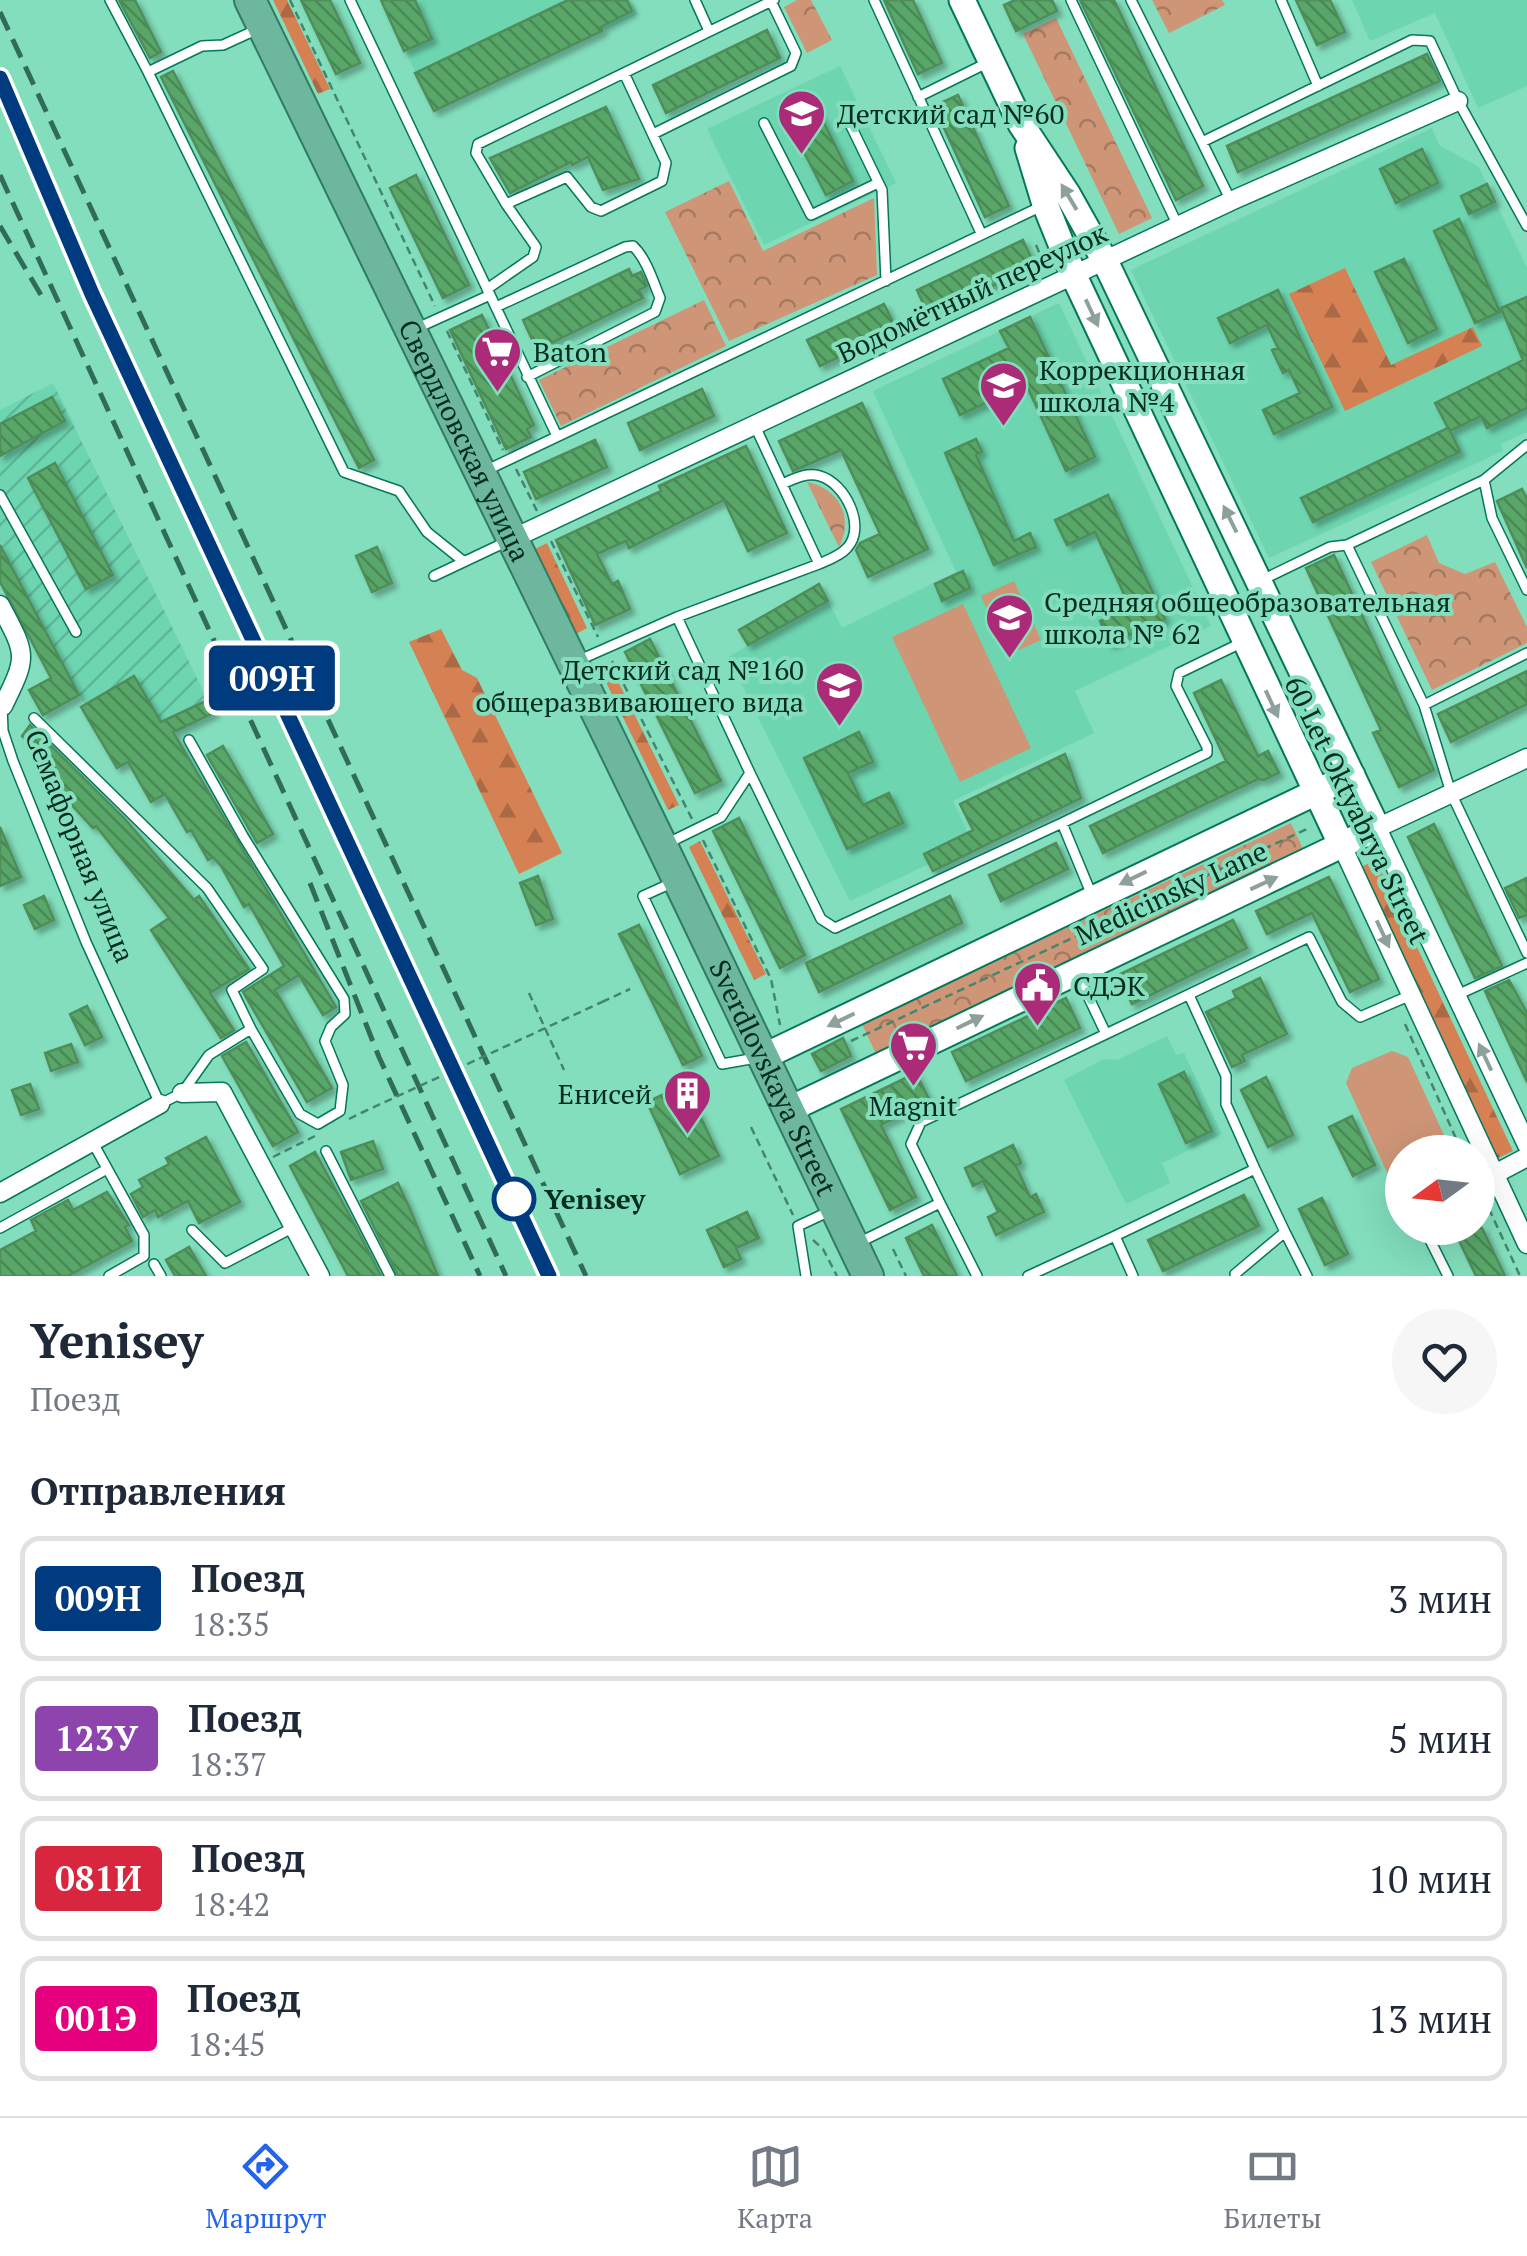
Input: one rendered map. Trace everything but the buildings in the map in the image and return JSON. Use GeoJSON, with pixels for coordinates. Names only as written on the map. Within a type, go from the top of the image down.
{"type":"FeatureCollection","features":[{"type":"Feature","properties":{"kind":"highway","name":"Свердловская улица"},"geometry":{"type":"LineString","coordinates":[[256,14],[678,880]]}},
{"type":"Feature","properties":{"kind":"highway","name":"Sverdlovskaya Street"},"geometry":{"type":"LineString","coordinates":[[678,880],[868,1276]]}},
{"type":"Feature","properties":{"kind":"main road"},"geometry":{"type":"LineString","coordinates":[[962,0],[1020,124]]}},
{"type":"Feature","properties":{"kind":"main road","name":"60 Let Oktyabrya Street"},"geometry":{"type":"LineString","coordinates":[[1020,124],[1045,204],[1074,276],[1342,846]]}},
{"type":"Feature","properties":{"kind":"main road","name":"60 Let Oktyabrya Street"},"geometry":{"type":"LineString","coordinates":[[1020,124],[1068,195],[1104,261],[1377,828]]}},
{"type":"Feature","properties":{"kind":"main road","name":"Medicinsky Lane"},"geometry":{"type":"LineString","coordinates":[[763,1057],[1352,776]]}},
{"type":"Feature","properties":{"kind":"main road","name":"Medicinsky Lane"},"geometry":{"type":"LineString","coordinates":[[788,1110],[1377,828]]}},
{"type":"Feature","properties":{"kind":"street","name":"Водомётный переулок"},"geometry":{"type":"LineString","coordinates":[[512,539],[1231,201],[1458,101]]}},
{"type":"Feature","properties":{"kind":"street","name":"Семафорная улица"},"geometry":{"type":"LineString","coordinates":[[0,606],[20,644],[22,668],[2,704]]}},
{"type":"Feature","properties":{"kind":"street","name":"Medicinsky Lane"},"geometry":{"type":"LineString","coordinates":[[1377,828],[1527,758]]}},
{"type":"Feature","properties":{"kind":"street","name":"60 Let Oktyabrya Street"},"geometry":{"type":"LineString","coordinates":[[1377,828],[1527,1146]]}},
{"type":"Feature","properties":{"kind":"street","name":"60 Let Oktyabrya Street"},"geometry":{"type":"LineString","coordinates":[[1342,846],[1473,1135]]}},
{"type":"Feature","properties":{"kind":"street"},"geometry":{"type":"LineString","coordinates":[[182,1093],[222,1092],[320,1276]]}},
{"type":"Feature","properties":{"kind":"street"},"geometry":{"type":"LineString","coordinates":[[0,1193],[160,1104]]}},
{"type":"Feature","properties":{"kind":"street"},"geometry":{"type":"LineString","coordinates":[[1495,1168],[1527,1158]]}},
{"type":"Feature","properties":{"kind":"street","name":"60 Let Oktyabrya Street"},"geometry":{"type":"LineString","coordinates":[[1495,1183],[1527,1244]]}},
{"type":"Feature","properties":{"kind":"lane"},"geometry":{"type":"LineString","coordinates":[[110,0],[344,472],[399,490],[428,532],[463,561]]}},
{"type":"Feature","properties":{"kind":"lane"},"geometry":{"type":"LineString","coordinates":[[350,0],[557,436]]}},
{"type":"Feature","properties":{"kind":"lane"},"geometry":{"type":"LineString","coordinates":[[695,0],[709,31]]}},
{"type":"Feature","properties":{"kind":"lane"},"geometry":{"type":"LineString","coordinates":[[874,0],[981,233]]}},
{"type":"Feature","properties":{"kind":"lane"},"geometry":{"type":"LineString","coordinates":[[1071,0],[1178,226]]}},
{"type":"Feature","properties":{"kind":"lane"},"geometry":{"type":"LineString","coordinates":[[1131,0],[1231,201]]}},
{"type":"Feature","properties":{"kind":"lane"},"geometry":{"type":"LineString","coordinates":[[1280,0],[1318,86]]}},
{"type":"Feature","properties":{"kind":"lane"},"geometry":{"type":"LineString","coordinates":[[411,331],[488,292],[536,253],[476,153],[478,144],[772,1],[796,53],[791,66],[653,134]]}},
{"type":"Feature","properties":{"kind":"lane"},"geometry":{"type":"LineString","coordinates":[[148,72],[202,46],[223,46],[256,14]]}},
{"type":"Feature","properties":{"kind":"lane"},"geometry":{"type":"LineString","coordinates":[[1202,142],[1412,40],[1430,41],[1458,101],[1527,226]]}},
{"type":"Feature","properties":{"kind":"lane"},"geometry":{"type":"LineString","coordinates":[[918,97],[991,61]]}},
{"type":"Feature","properties":{"kind":"lane"},"geometry":{"type":"LineString","coordinates":[[506,204],[567,177],[596,211],[630,198],[665,177],[666,162],[624,73]]}},
{"type":"Feature","properties":{"kind":"lane"},"geometry":{"type":"LineString","coordinates":[[849,122],[882,190],[886,281]]}},
{"type":"Feature","properties":{"kind":"lane"},"geometry":{"type":"LineString","coordinates":[[764,123],[811,215],[878,183]]}},
{"type":"Feature","properties":{"kind":"lane"},"geometry":{"type":"LineString","coordinates":[[480,473],[1045,204]]}},
{"type":"Feature","properties":{"kind":"lane"},"geometry":{"type":"LineString","coordinates":[[496,307],[625,246],[638,250],[660,298],[655,312],[527,377]]}},
{"type":"Feature","properties":{"kind":"lane"},"geometry":{"type":"LineString","coordinates":[[755,426],[819,564]]}},
{"type":"Feature","properties":{"kind":"lane"},"geometry":{"type":"LineString","coordinates":[[1260,581],[1330,547],[1348,545],[1484,480],[1527,445]]}},
{"type":"Feature","properties":{"kind":"lane"},"geometry":{"type":"LineString","coordinates":[[573,663],[678,617],[819,564],[848,548],[855,532],[844,493],[818,474],[782,484]]}},
{"type":"Feature","properties":{"kind":"lane"},"geometry":{"type":"LineString","coordinates":[[1484,480],[1492,518],[1527,590]]}},
{"type":"Feature","properties":{"kind":"lane"},"geometry":{"type":"LineString","coordinates":[[0,495],[76,632]]}},
{"type":"Feature","properties":{"kind":"lane"},"geometry":{"type":"LineString","coordinates":[[434,576],[512,539]]}},
{"type":"Feature","properties":{"kind":"lane"},"geometry":{"type":"LineString","coordinates":[[1348,545],[1424,705],[1451,793],[1524,937],[1527,953]]}},
{"type":"Feature","properties":{"kind":"lane"},"geometry":{"type":"LineString","coordinates":[[678,617],[821,918],[835,928],[1207,754],[1176,686],[1179,674],[1244,642]]}},
{"type":"Feature","properties":{"kind":"lane"},"geometry":{"type":"LineString","coordinates":[[1424,705],[1527,653]]}},
{"type":"Feature","properties":{"kind":"lane","name":"Семафорная улица"},"geometry":{"type":"LineString","coordinates":[[2,704],[3,731],[12,761],[86,942],[160,1104]]}},
{"type":"Feature","properties":{"kind":"lane"},"geometry":{"type":"LineString","coordinates":[[34,718],[207,888],[263,969],[232,990],[300,1114],[318,1124],[340,1111],[343,1085],[325,1041],[330,1027],[345,1014],[344,1000],[243,836],[190,740]]}},
{"type":"Feature","properties":{"kind":"lane"},"geometry":{"type":"LineString","coordinates":[[662,846],[721,818],[750,774]]}},
{"type":"Feature","properties":{"kind":"lane"},"geometry":{"type":"LineString","coordinates":[[1062,823],[1093,898]]}},
{"type":"Feature","properties":{"kind":"lane"},"geometry":{"type":"LineString","coordinates":[[978,1276],[912,1144],[921,1122],[1309,937],[1342,1002],[1360,1017],[1412,995]]}},
{"type":"Feature","properties":{"kind":"lane"},"geometry":{"type":"LineString","coordinates":[[1456,996],[1527,963]]}},
{"type":"Feature","properties":{"kind":"lane"},"geometry":{"type":"LineString","coordinates":[[1076,971],[1106,1034]]}},
{"type":"Feature","properties":{"kind":"lane"},"geometry":{"type":"LineString","coordinates":[[1188,995],[1226,1076],[1226,1104],[1307,1276]]}},
{"type":"Feature","properties":{"kind":"lane"},"geometry":{"type":"LineString","coordinates":[[160,1104],[182,1093],[209,1055],[251,1029]]}},
{"type":"Feature","properties":{"kind":"lane"},"geometry":{"type":"LineString","coordinates":[[93,1142],[144,1234],[144,1256],[109,1276]]}},
{"type":"Feature","properties":{"kind":"lane"},"geometry":{"type":"LineString","coordinates":[[326,1151],[390,1276]]}},
{"type":"Feature","properties":{"kind":"lane"},"geometry":{"type":"LineString","coordinates":[[0,1228],[108,1169]]}},
{"type":"Feature","properties":{"kind":"lane"},"geometry":{"type":"LineString","coordinates":[[1028,1276],[1256,1170]]}},
{"type":"Feature","properties":{"kind":"lane"},"geometry":{"type":"LineString","coordinates":[[852,1245],[940,1203]]}},
{"type":"Feature","properties":{"kind":"lane"},"geometry":{"type":"LineString","coordinates":[[806,1276],[798,1226],[836,1208]]}},
{"type":"Feature","properties":{"kind":"lane"},"geometry":{"type":"LineString","coordinates":[[192,1230],[226,1263],[294,1228]]}},
{"type":"Feature","properties":{"kind":"lane"},"geometry":{"type":"LineString","coordinates":[[1233,1275],[1285,1232]]}},
{"type":"Feature","properties":{"kind":"lane"},"geometry":{"type":"LineString","coordinates":[[1115,1236],[1133,1276]]}},
{"type":"Feature","properties":{"kind":"lane"},"geometry":{"type":"LineString","coordinates":[[1432,1245],[1448,1276]]}},
{"type":"Feature","properties":{"kind":"lane"},"geometry":{"type":"LineString","coordinates":[[154,1264],[160,1276]]}},
{"type":"Feature","properties":{"kind":"path"},"geometry":{"type":"LineString","coordinates":[[851,1041],[1310,828]]}},
{"type":"Feature","properties":{"kind":"path"},"geometry":{"type":"LineString","coordinates":[[362,1113],[630,989]]}},
{"type":"Feature","properties":{"kind":"path"},"geometry":{"type":"LineString","coordinates":[[529,993],[564,1070]]}},
{"type":"Feature","properties":{"kind":"path"},"geometry":{"type":"LineString","coordinates":[[461,1066],[478,1101]]}},
{"type":"Feature","properties":{"kind":"path"},"geometry":{"type":"LineString","coordinates":[[750,1127],[798,1226],[822,1249],[836,1276]]}},
{"type":"Feature","properties":{"kind":"path"},"geometry":{"type":"LineString","coordinates":[[261,1163],[312,1138]]}},
{"type":"Feature","properties":{"kind":"path"},"geometry":{"type":"LineString","coordinates":[[1495,1222],[1520,1276]]}},
{"type":"Feature","properties":{"kind":"path"},"geometry":{"type":"LineString","coordinates":[[893,1250],[906,1276]]}},
{"type":"Feature","properties":{"kind":"shaded area"},"geometry":{"type":"Polygon","coordinates":[[[381,0],[631,0],[638,14],[434,111],[381,0]]]}},
{"type":"Feature","properties":{"kind":"shaded area"},"geometry":{"type":"Polygon","coordinates":[[[1352,0],[1527,0],[1527,86],[1478,108],[1435,13],[1370,41],[1352,0]]]}},
{"type":"Feature","properties":{"kind":"shaded area","name":"Детский сад №60"},"geometry":{"type":"Polygon","coordinates":[[[840,66],[896,183],[764,245],[707,129],[840,66]]]}},
{"type":"Feature","properties":{"kind":"shaded area"},"geometry":{"type":"Polygon","coordinates":[[[1432,128],[1439,145],[1479,167],[1527,268],[1527,432],[1501,444],[1503,451],[1269,558],[1131,270],[1432,128]]]}},
{"type":"Feature","properties":{"kind":"shaded area"},"geometry":{"type":"Polygon","coordinates":[[[1059,303],[1211,626],[1075,691],[1094,733],[953,801],[968,833],[925,853],[929,864],[850,901],[728,657],[828,601],[842,628],[956,572],[873,391],[1059,303]]]}},
{"type":"Feature","properties":{"kind":"shaded area"},"geometry":{"type":"Polygon","coordinates":[[[53,383],[214,713],[170,737],[85,705],[0,545],[0,410],[53,383]]]}},
{"type":"Feature","properties":{"kind":"shaded area"},"geometry":{"type":"Polygon","coordinates":[[[1167,1036],[1176,1055],[1184,1053],[1222,1134],[1162,1163],[1170,1183],[1126,1204],[1064,1080],[1104,1059],[1117,1060],[1167,1036]]]}},
{"type":"Feature","properties":{"kind":"green space"},"geometry":{"type":"Polygon","coordinates":[[[273,0],[287,0],[330,89],[318,94],[273,0]]]}},
{"type":"Feature","properties":{"kind":"green space"},"geometry":{"type":"Polygon","coordinates":[[[797,0],[811,0],[832,40],[807,53],[784,7],[797,0]]]}},
{"type":"Feature","properties":{"kind":"green space"},"geometry":{"type":"Polygon","coordinates":[[[1152,0],[1222,0],[1225,5],[1169,33],[1152,0]]]}},
{"type":"Feature","properties":{"kind":"green space"},"geometry":{"type":"Polygon","coordinates":[[[1056,18],[1152,218],[1119,234],[1023,34],[1056,18]]]}},
{"type":"Feature","properties":{"kind":"green space"},"geometry":{"type":"Polygon","coordinates":[[[729,181],[763,251],[874,198],[877,275],[729,341],[665,212],[729,181]]]}},
{"type":"Feature","properties":{"kind":"green space"},"geometry":{"type":"Polygon","coordinates":[[[1345,268],[1391,365],[1473,327],[1482,346],[1345,411],[1289,294],[1345,268]]]}},
{"type":"Feature","properties":{"kind":"green space"},"geometry":{"type":"Polygon","coordinates":[[[704,300],[726,346],[561,426],[539,380],[704,300]]]}},
{"type":"Feature","properties":{"kind":"green space"},"geometry":{"type":"Polygon","coordinates":[[[807,482],[828,490],[841,506],[845,525],[839,547],[807,482]]]}},
{"type":"Feature","properties":{"kind":"green space"},"geometry":{"type":"Polygon","coordinates":[[[1427,535],[1439,563],[1465,574],[1495,562],[1527,627],[1527,643],[1432,690],[1371,562],[1427,535]]]}},
{"type":"Feature","properties":{"kind":"green space"},"geometry":{"type":"Polygon","coordinates":[[[547,543],[587,628],[576,634],[535,549],[547,543]]]}},
{"type":"Feature","properties":{"kind":"green space"},"geometry":{"type":"Polygon","coordinates":[[[1014,581],[1041,640],[1008,655],[981,596],[1014,581]]]}},
{"type":"Feature","properties":{"kind":"green space"},"geometry":{"type":"Polygon","coordinates":[[[963,604],[1031,748],[960,782],[892,637],[963,604]]]}},
{"type":"Feature","properties":{"kind":"green space"},"geometry":{"type":"Polygon","coordinates":[[[441,629],[462,670],[477,678],[562,853],[519,874],[409,642],[441,629]]]}},
{"type":"Feature","properties":{"kind":"green space"},"geometry":{"type":"Polygon","coordinates":[[[613,671],[679,805],[668,810],[603,676],[613,671]]]}},
{"type":"Feature","properties":{"kind":"green space"},"geometry":{"type":"Polygon","coordinates":[[[1291,823],[1305,853],[876,1054],[862,1024],[1291,823]]]}},
{"type":"Feature","properties":{"kind":"green space"},"geometry":{"type":"Polygon","coordinates":[[[700,841],[766,974],[754,980],[689,847],[700,841]]]}},
{"type":"Feature","properties":{"kind":"green space"},"geometry":{"type":"Polygon","coordinates":[[[1376,860],[1513,1151],[1496,1159],[1495,1135],[1485,1135],[1359,868],[1376,860]]]}},
{"type":"Feature","properties":{"kind":"green space"},"geometry":{"type":"Polygon","coordinates":[[[1392,1051],[1408,1057],[1444,1135],[1385,1135],[1385,1168],[1346,1083],[1352,1068],[1392,1051]]]}},
{"type":"Feature","properties":{"kind":"railway"},"geometry":{"type":"LineString","coordinates":[[0,12],[586,1276]]}},
{"type":"Feature","properties":{"kind":"railway"},"geometry":{"type":"LineString","coordinates":[[0,78],[92,294],[549,1276]]}},
{"type":"Feature","properties":{"kind":"railway"},"geometry":{"type":"LineString","coordinates":[[0,175],[506,1276]]}},
{"type":"Feature","properties":{"kind":"railway"},"geometry":{"type":"LineString","coordinates":[[0,226],[41,295]]}},
{"type":"Feature","properties":{"kind":"railway"},"geometry":{"type":"LineString","coordinates":[[310,883],[379,1057],[480,1276]]}},
{"type":"Feature","properties":{"kind":"train","name":"009Н"},"geometry":{"type":"LineString","coordinates":[[0,78],[92,294],[549,1276]]}},
{"type":"Feature","properties":{"kind":"place","name":"Детский сад №60"},"geometry":{"type":"Point","coordinates":[802,156]}},
{"type":"Feature","properties":{"kind":"place","name":"Baton"},"geometry":{"type":"Point","coordinates":[498,394]}},
{"type":"Feature","properties":{"kind":"place","name":"Коррекционная школа №4"},"geometry":{"type":"Point","coordinates":[1004,428]}},
{"type":"Feature","properties":{"kind":"place","name":"Средняя общеобразовательная школа № 62"},"geometry":{"type":"Point","coordinates":[1009,660]}},
{"type":"Feature","properties":{"kind":"place","name":"Детский сад №160 общеразвивающего вида"},"geometry":{"type":"Point","coordinates":[839,728]}},
{"type":"Feature","properties":{"kind":"place","name":"СДЭК"},"geometry":{"type":"Point","coordinates":[1038,1028]}},
{"type":"Feature","properties":{"kind":"place","name":"Magnit"},"geometry":{"type":"Point","coordinates":[913,1088]}},
{"type":"Feature","properties":{"kind":"place","name":"Енисей"},"geometry":{"type":"Point","coordinates":[687,1136]}},
{"type":"Feature","properties":{"kind":"place","name":"Yenisey"},"geometry":{"type":"Point","coordinates":[514,1199]}}]}
